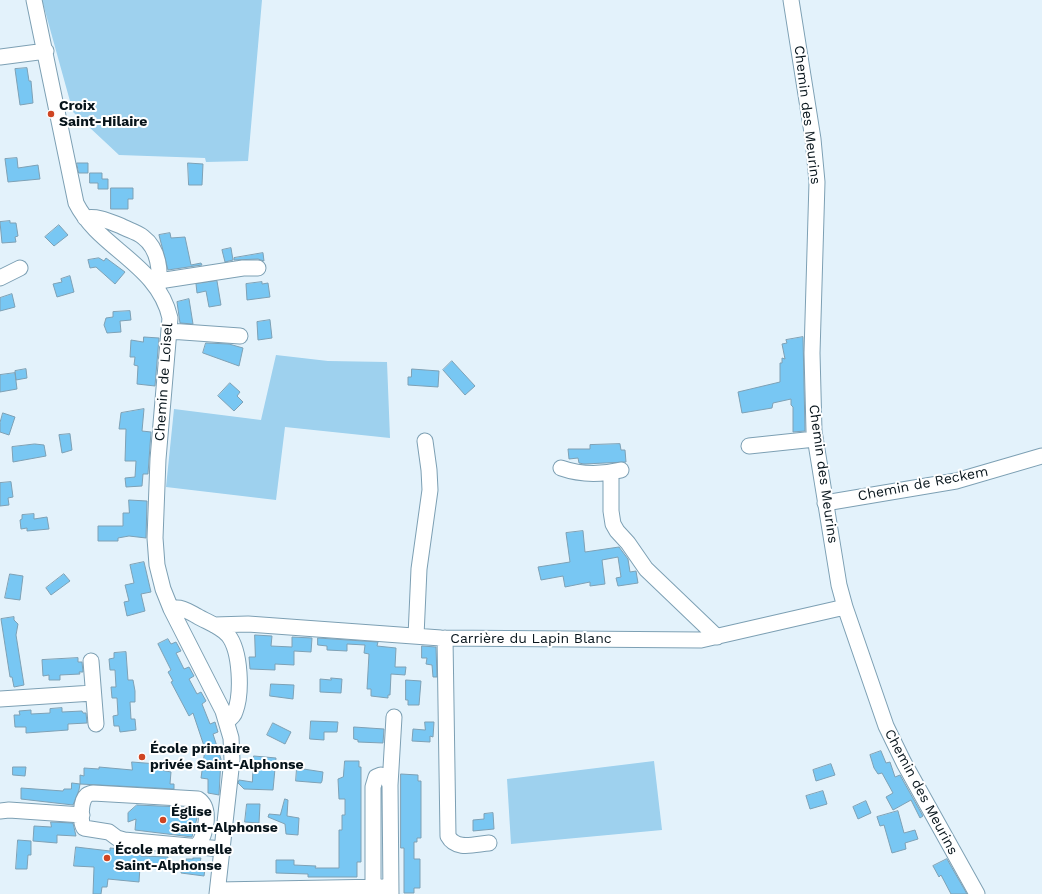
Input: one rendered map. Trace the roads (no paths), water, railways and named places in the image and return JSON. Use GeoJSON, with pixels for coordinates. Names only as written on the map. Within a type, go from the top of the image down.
{"type":"FeatureCollection","features":[{"type":"Feature","properties":{"kind":"street","name":"Chemin de Loisel"},"geometry":{"type":"LineString","coordinates":[[34,0],[46,51],[72,189],[76,203],[85,218],[97,231],[158,285],[168,313],[169,331],[159,452],[156,538],[158,572],[171,609],[219,702],[227,721],[233,753],[217,892]]}},
{"type":"Feature","properties":{"kind":"street","name":"Chemin des Meurins"},"geometry":{"type":"LineString","coordinates":[[791,0],[813,139],[817,182],[812,405],[815,439],[825,503],[844,607],[886,726],[904,763],[977,894]]}},
{"type":"Feature","properties":{"kind":"street"},"geometry":{"type":"LineString","coordinates":[[0,57],[46,51]]}},
{"type":"Feature","properties":{"kind":"street"},"geometry":{"type":"LineString","coordinates":[[85,218],[102,218],[138,234],[146,240],[153,249],[158,264],[158,285],[244,268],[258,268]]}},
{"type":"Feature","properties":{"kind":"street"},"geometry":{"type":"LineString","coordinates":[[0,278],[20,268]]}},
{"type":"Feature","properties":{"kind":"street"},"geometry":{"type":"LineString","coordinates":[[169,331],[240,336]]}},
{"type":"Feature","properties":{"kind":"street"},"geometry":{"type":"LineString","coordinates":[[749,446],[815,439]]}},
{"type":"Feature","properties":{"kind":"street"},"geometry":{"type":"LineString","coordinates":[[416,636],[419,569],[430,490],[429,470],[424,441]]}},
{"type":"Feature","properties":{"kind":"street","name":"Chemin de Reckem"},"geometry":{"type":"LineString","coordinates":[[825,503],[956,481],[1042,456]]}},
{"type":"Feature","properties":{"kind":"street"},"geometry":{"type":"LineString","coordinates":[[560,468],[586,474],[616,471],[612,516],[617,531],[628,543],[646,569],[717,637]]}},
{"type":"Feature","properties":{"kind":"street","name":"Carrière du Lapin Blanc"},"geometry":{"type":"LineString","coordinates":[[214,626],[248,624],[445,638],[696,640],[717,637],[844,607]]}},
{"type":"Feature","properties":{"kind":"street"},"geometry":{"type":"LineString","coordinates":[[171,609],[182,608],[214,626],[228,636],[238,657],[236,706],[234,715],[227,721]]}},
{"type":"Feature","properties":{"kind":"street"},"geometry":{"type":"LineString","coordinates":[[445,638],[448,836],[451,842],[459,846],[489,843]]}},
{"type":"Feature","properties":{"kind":"street"},"geometry":{"type":"LineString","coordinates":[[91,661],[96,724]]}},
{"type":"Feature","properties":{"kind":"street"},"geometry":{"type":"LineString","coordinates":[[0,699],[94,693]]}},
{"type":"Feature","properties":{"kind":"street"},"geometry":{"type":"LineString","coordinates":[[217,892],[391,890],[390,785],[394,717]]}},
{"type":"Feature","properties":{"kind":"street"},"geometry":{"type":"LineString","coordinates":[[373,890],[374,783],[376,777],[381,775],[387,777],[390,785]]}},
{"type":"Feature","properties":{"kind":"street"},"geometry":{"type":"LineString","coordinates":[[222,849],[117,838],[109,832],[84,828],[78,815],[83,800],[87,794],[93,793],[228,802]]}},
{"type":"Feature","properties":{"kind":"street"},"geometry":{"type":"LineString","coordinates":[[197,846],[204,832],[206,811],[204,804],[198,799]]}},
{"type":"Feature","properties":{"kind":"street"},"geometry":{"type":"LineString","coordinates":[[0,811],[9,810],[78,815]]}},
{"type":"Feature","properties":{"kind":"place","name":"Croix Saint-Hilaire"},"geometry":{"type":"Point","coordinates":[51,114]}},
{"type":"Feature","properties":{"kind":"place","name":"École primaire privée Saint-Alphonse"},"geometry":{"type":"Point","coordinates":[142,757]}},
{"type":"Feature","properties":{"kind":"place","name":"Église Saint-Alphonse"},"geometry":{"type":"Point","coordinates":[163,820]}},
{"type":"Feature","properties":{"kind":"place","name":"École maternelle Saint-Alphonse"},"geometry":{"type":"Point","coordinates":[107,858]}}]}
